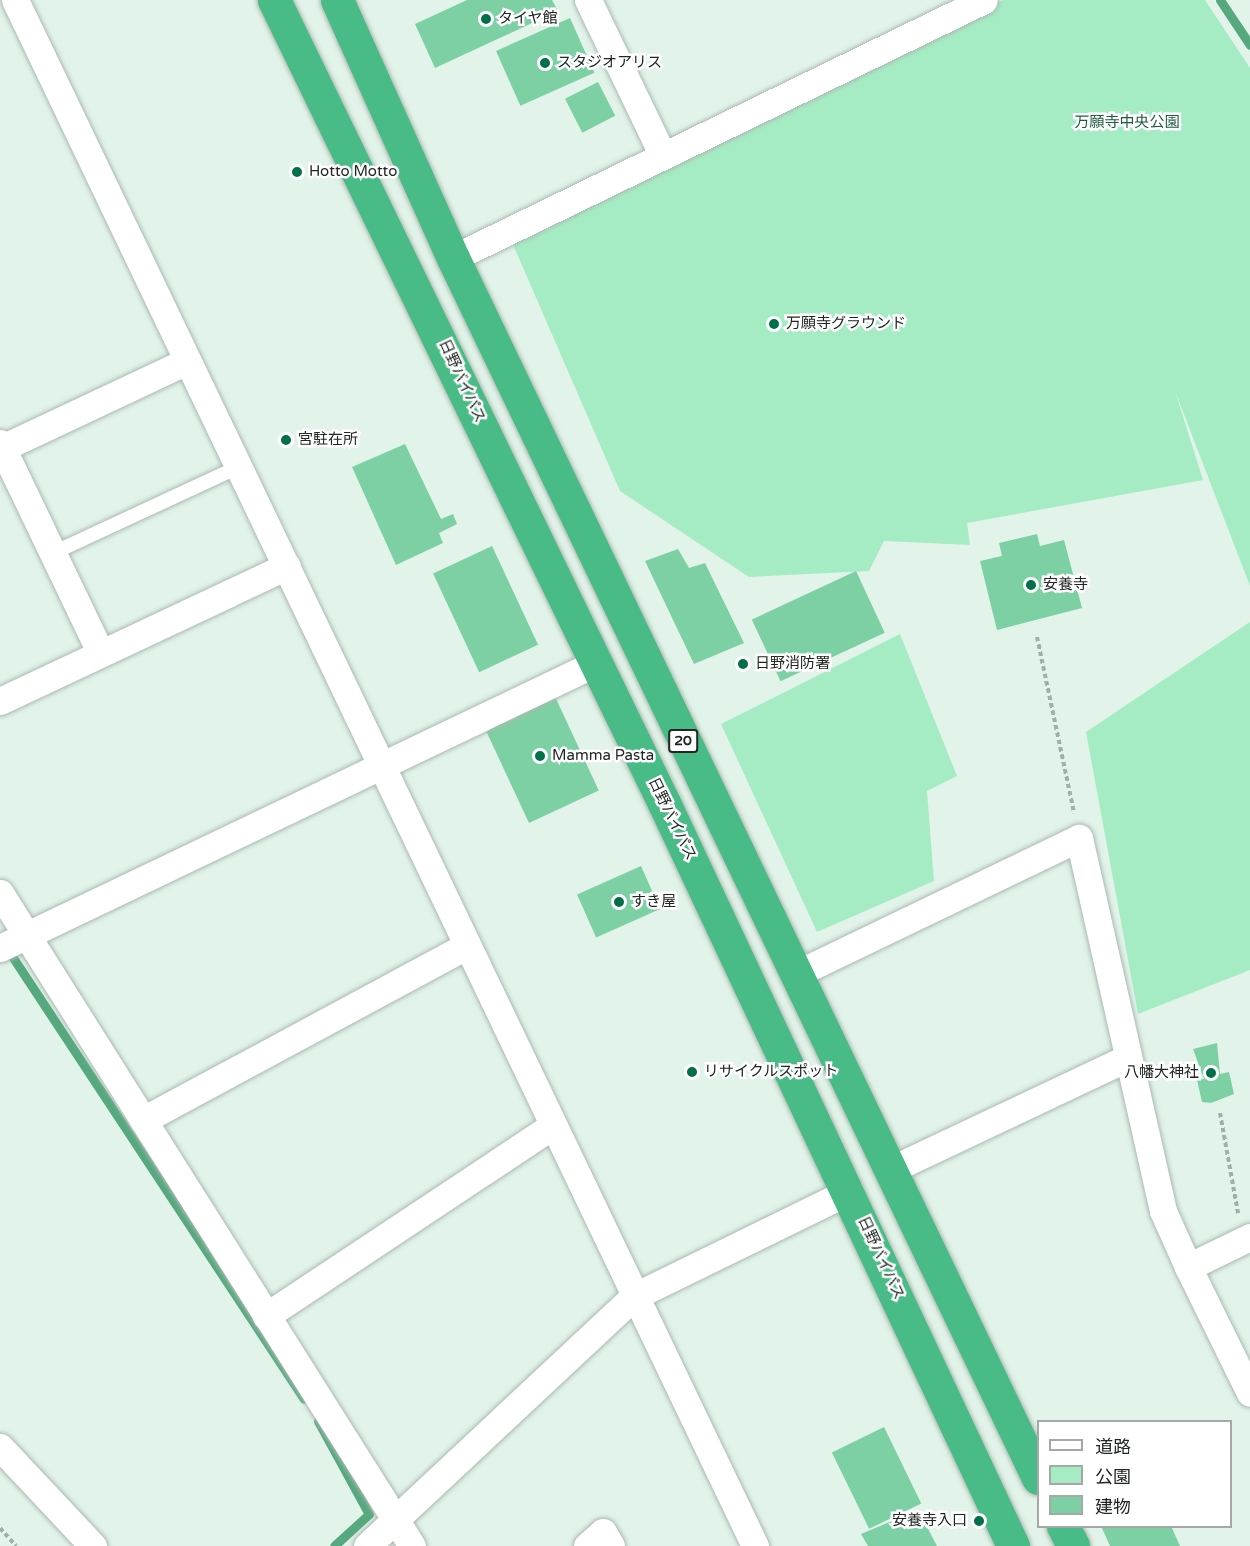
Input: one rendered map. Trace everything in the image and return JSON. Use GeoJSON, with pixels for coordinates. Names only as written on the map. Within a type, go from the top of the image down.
{"type":"FeatureCollection","features":[{"type":"Feature","properties":{"kind":"highway","name":"日野バイパス"},"geometry":{"type":"LineString","coordinates":[[274,0],[849,1191],[1013,1546]]}},
{"type":"Feature","properties":{"kind":"highway","name":"20"},"geometry":{"type":"LineString","coordinates":[[337,0],[453,258],[794,975],[1037,1476]]}},
{"type":"Feature","properties":{"kind":"highway"},"geometry":{"type":"LineString","coordinates":[[1064,1528],[1073,1546]]}},
{"type":"Feature","properties":{"kind":"street"},"geometry":{"type":"LineString","coordinates":[[15,0],[240,466],[550,1127],[755,1546]]}},
{"type":"Feature","properties":{"kind":"street"},"geometry":{"type":"LineString","coordinates":[[588,0],[662,154]]}},
{"type":"Feature","properties":{"kind":"street"},"geometry":{"type":"LineString","coordinates":[[453,258],[662,154],[984,0]]}},
{"type":"Feature","properties":{"kind":"street"},"geometry":{"type":"LineString","coordinates":[[100,652],[1,446],[187,360]]}},
{"type":"Feature","properties":{"kind":"street"},"geometry":{"type":"LineString","coordinates":[[0,701],[287,566]]}},
{"type":"Feature","properties":{"kind":"street"},"geometry":{"type":"LineString","coordinates":[[0,948],[596,663]]}},
{"type":"Feature","properties":{"kind":"street"},"geometry":{"type":"LineString","coordinates":[[794,975],[1079,838],[1163,1211],[1250,1393]]}},
{"type":"Feature","properties":{"kind":"street"},"geometry":{"type":"LineString","coordinates":[[0,892],[266,1316],[397,1517],[412,1546]]}},
{"type":"Feature","properties":{"kind":"street"},"geometry":{"type":"LineString","coordinates":[[143,1120],[464,947]]}},
{"type":"Feature","properties":{"kind":"street"},"geometry":{"type":"LineString","coordinates":[[888,1171],[1127,1058]]}},
{"type":"Feature","properties":{"kind":"street"},"geometry":{"type":"LineString","coordinates":[[266,1316],[550,1127]]}},
{"type":"Feature","properties":{"kind":"street"},"geometry":{"type":"LineString","coordinates":[[367,1546],[633,1297],[849,1191]]}},
{"type":"Feature","properties":{"kind":"street"},"geometry":{"type":"LineString","coordinates":[[1188,1267],[1246,1239]]}},
{"type":"Feature","properties":{"kind":"street"},"geometry":{"type":"LineString","coordinates":[[0,1447],[93,1546]]}},
{"type":"Feature","properties":{"kind":"street"},"geometry":{"type":"LineString","coordinates":[[587,1546],[603,1532],[611,1546]]}},
{"type":"Feature","properties":{"kind":"lane"},"geometry":{"type":"LineString","coordinates":[[52,553],[240,466]]}},
{"type":"Feature","properties":{"kind":"path"},"geometry":{"type":"LineString","coordinates":[[1037,637],[1079,838]]}},
{"type":"Feature","properties":{"kind":"path"},"geometry":{"type":"LineString","coordinates":[[1220,1113],[1246,1239]]}},
{"type":"Feature","properties":{"kind":"path"},"geometry":{"type":"LineString","coordinates":[[0,1528],[16,1546]]}},
{"type":"Feature","properties":{"kind":"green space","name":"万願寺中央公園"},"geometry":{"type":"Polygon","coordinates":[[[1003,0],[1205,0],[1250,68],[1250,586],[1175,391],[1203,480],[967,523],[970,545],[884,541],[869,571],[749,577],[620,491],[511,240],[1003,0]]]}},
{"type":"Feature","properties":{"kind":"green space"},"geometry":{"type":"Polygon","coordinates":[[[1250,622],[1250,970],[1138,1014],[1086,732],[1250,622]]]}},
{"type":"Feature","properties":{"kind":"green space"},"geometry":{"type":"Polygon","coordinates":[[[900,634],[957,776],[927,791],[934,881],[817,932],[721,724],[900,634]]]}},
{"type":"Feature","properties":{"kind":"building"},"geometry":{"type":"Polygon","coordinates":[[[467,0],[552,0],[558,11],[435,68],[415,24],[467,0]]]}},
{"type":"Feature","properties":{"kind":"building","name":"スタジオアリス"},"geometry":{"type":"Polygon","coordinates":[[[570,18],[594,73],[520,106],[496,51],[570,18]]]}},
{"type":"Feature","properties":{"kind":"building"},"geometry":{"type":"Polygon","coordinates":[[[598,82],[615,116],[582,133],[565,99],[598,82]]]}},
{"type":"Feature","properties":{"kind":"building"},"geometry":{"type":"Polygon","coordinates":[[[405,444],[441,519],[453,514],[457,524],[439,533],[443,543],[396,565],[352,467],[405,444]]]}},
{"type":"Feature","properties":{"kind":"building","name":"安養寺"},"geometry":{"type":"Polygon","coordinates":[[[1037,534],[1040,546],[1064,540],[1082,608],[997,630],[980,561],[1002,556],[999,543],[1037,534]]]}},
{"type":"Feature","properties":{"kind":"building"},"geometry":{"type":"Polygon","coordinates":[[[492,546],[538,645],[479,672],[433,573],[492,546]]]}},
{"type":"Feature","properties":{"kind":"building"},"geometry":{"type":"Polygon","coordinates":[[[678,549],[689,568],[705,563],[744,643],[694,664],[645,561],[678,549]]]}},
{"type":"Feature","properties":{"kind":"building"},"geometry":{"type":"Polygon","coordinates":[[[856,571],[885,633],[781,681],[752,620],[856,571]]]}},
{"type":"Feature","properties":{"kind":"building","name":"Mamma Pasta"},"geometry":{"type":"Polygon","coordinates":[[[551,688],[599,790],[529,823],[481,721],[551,688]]]}},
{"type":"Feature","properties":{"kind":"building","name":"すき屋"},"geometry":{"type":"Polygon","coordinates":[[[641,866],[660,909],[596,937],[577,894],[641,866]]]}},
{"type":"Feature","properties":{"kind":"building","name":"八幡大神社"},"geometry":{"type":"Polygon","coordinates":[[[1217,1043],[1220,1074],[1229,1072],[1234,1094],[1211,1103],[1202,1102],[1197,1080],[1204,1079],[1193,1049],[1217,1043]]]}},
{"type":"Feature","properties":{"kind":"building"},"geometry":{"type":"Polygon","coordinates":[[[884,1427],[921,1503],[869,1529],[832,1452],[884,1427]]]}},
{"type":"Feature","properties":{"kind":"building"},"geometry":{"type":"Polygon","coordinates":[[[911,1513],[915,1522],[923,1519],[937,1546],[868,1546],[861,1534],[911,1513]]]}},
{"type":"Feature","properties":{"kind":"building"},"geometry":{"type":"Polygon","coordinates":[[[1102,1528],[1172,1528],[1180,1546],[1110,1546],[1102,1528]]]}},
{"type":"Feature","properties":{"kind":"waterway"},"geometry":{"type":"LineString","coordinates":[[1220,0],[1250,45]]}},
{"type":"Feature","properties":{"kind":"waterway"},"geometry":{"type":"LineString","coordinates":[[6,947],[304,1399]]}},
{"type":"Feature","properties":{"kind":"waterway"},"geometry":{"type":"LineString","coordinates":[[318,1421],[369,1514],[334,1546]]}},
{"type":"Feature","properties":{"kind":"place","name":"タイヤ館"},"geometry":{"type":"Point","coordinates":[486,19]}},
{"type":"Feature","properties":{"kind":"place","name":"スタジオアリス"},"geometry":{"type":"Point","coordinates":[545,63]}},
{"type":"Feature","properties":{"kind":"place","name":"Hotto Motto"},"geometry":{"type":"Point","coordinates":[297,172]}},
{"type":"Feature","properties":{"kind":"place","name":"万願寺グラウンド"},"geometry":{"type":"Point","coordinates":[774,324]}},
{"type":"Feature","properties":{"kind":"place","name":"宮駐在所"},"geometry":{"type":"Point","coordinates":[286,440]}},
{"type":"Feature","properties":{"kind":"place","name":"安養寺"},"geometry":{"type":"Point","coordinates":[1031,585]}},
{"type":"Feature","properties":{"kind":"place","name":"日野消防署"},"geometry":{"type":"Point","coordinates":[743,664]}},
{"type":"Feature","properties":{"kind":"place","name":"Mamma Pasta"},"geometry":{"type":"Point","coordinates":[540,756]}},
{"type":"Feature","properties":{"kind":"place","name":"すき屋"},"geometry":{"type":"Point","coordinates":[619,902]}},
{"type":"Feature","properties":{"kind":"place","name":"リサイクルスポット"},"geometry":{"type":"Point","coordinates":[692,1072]}},
{"type":"Feature","properties":{"kind":"place","name":"八幡大神社"},"geometry":{"type":"Point","coordinates":[1211,1073]}},
{"type":"Feature","properties":{"kind":"place","name":"安養寺入口"},"geometry":{"type":"Point","coordinates":[979,1521]}}]}
